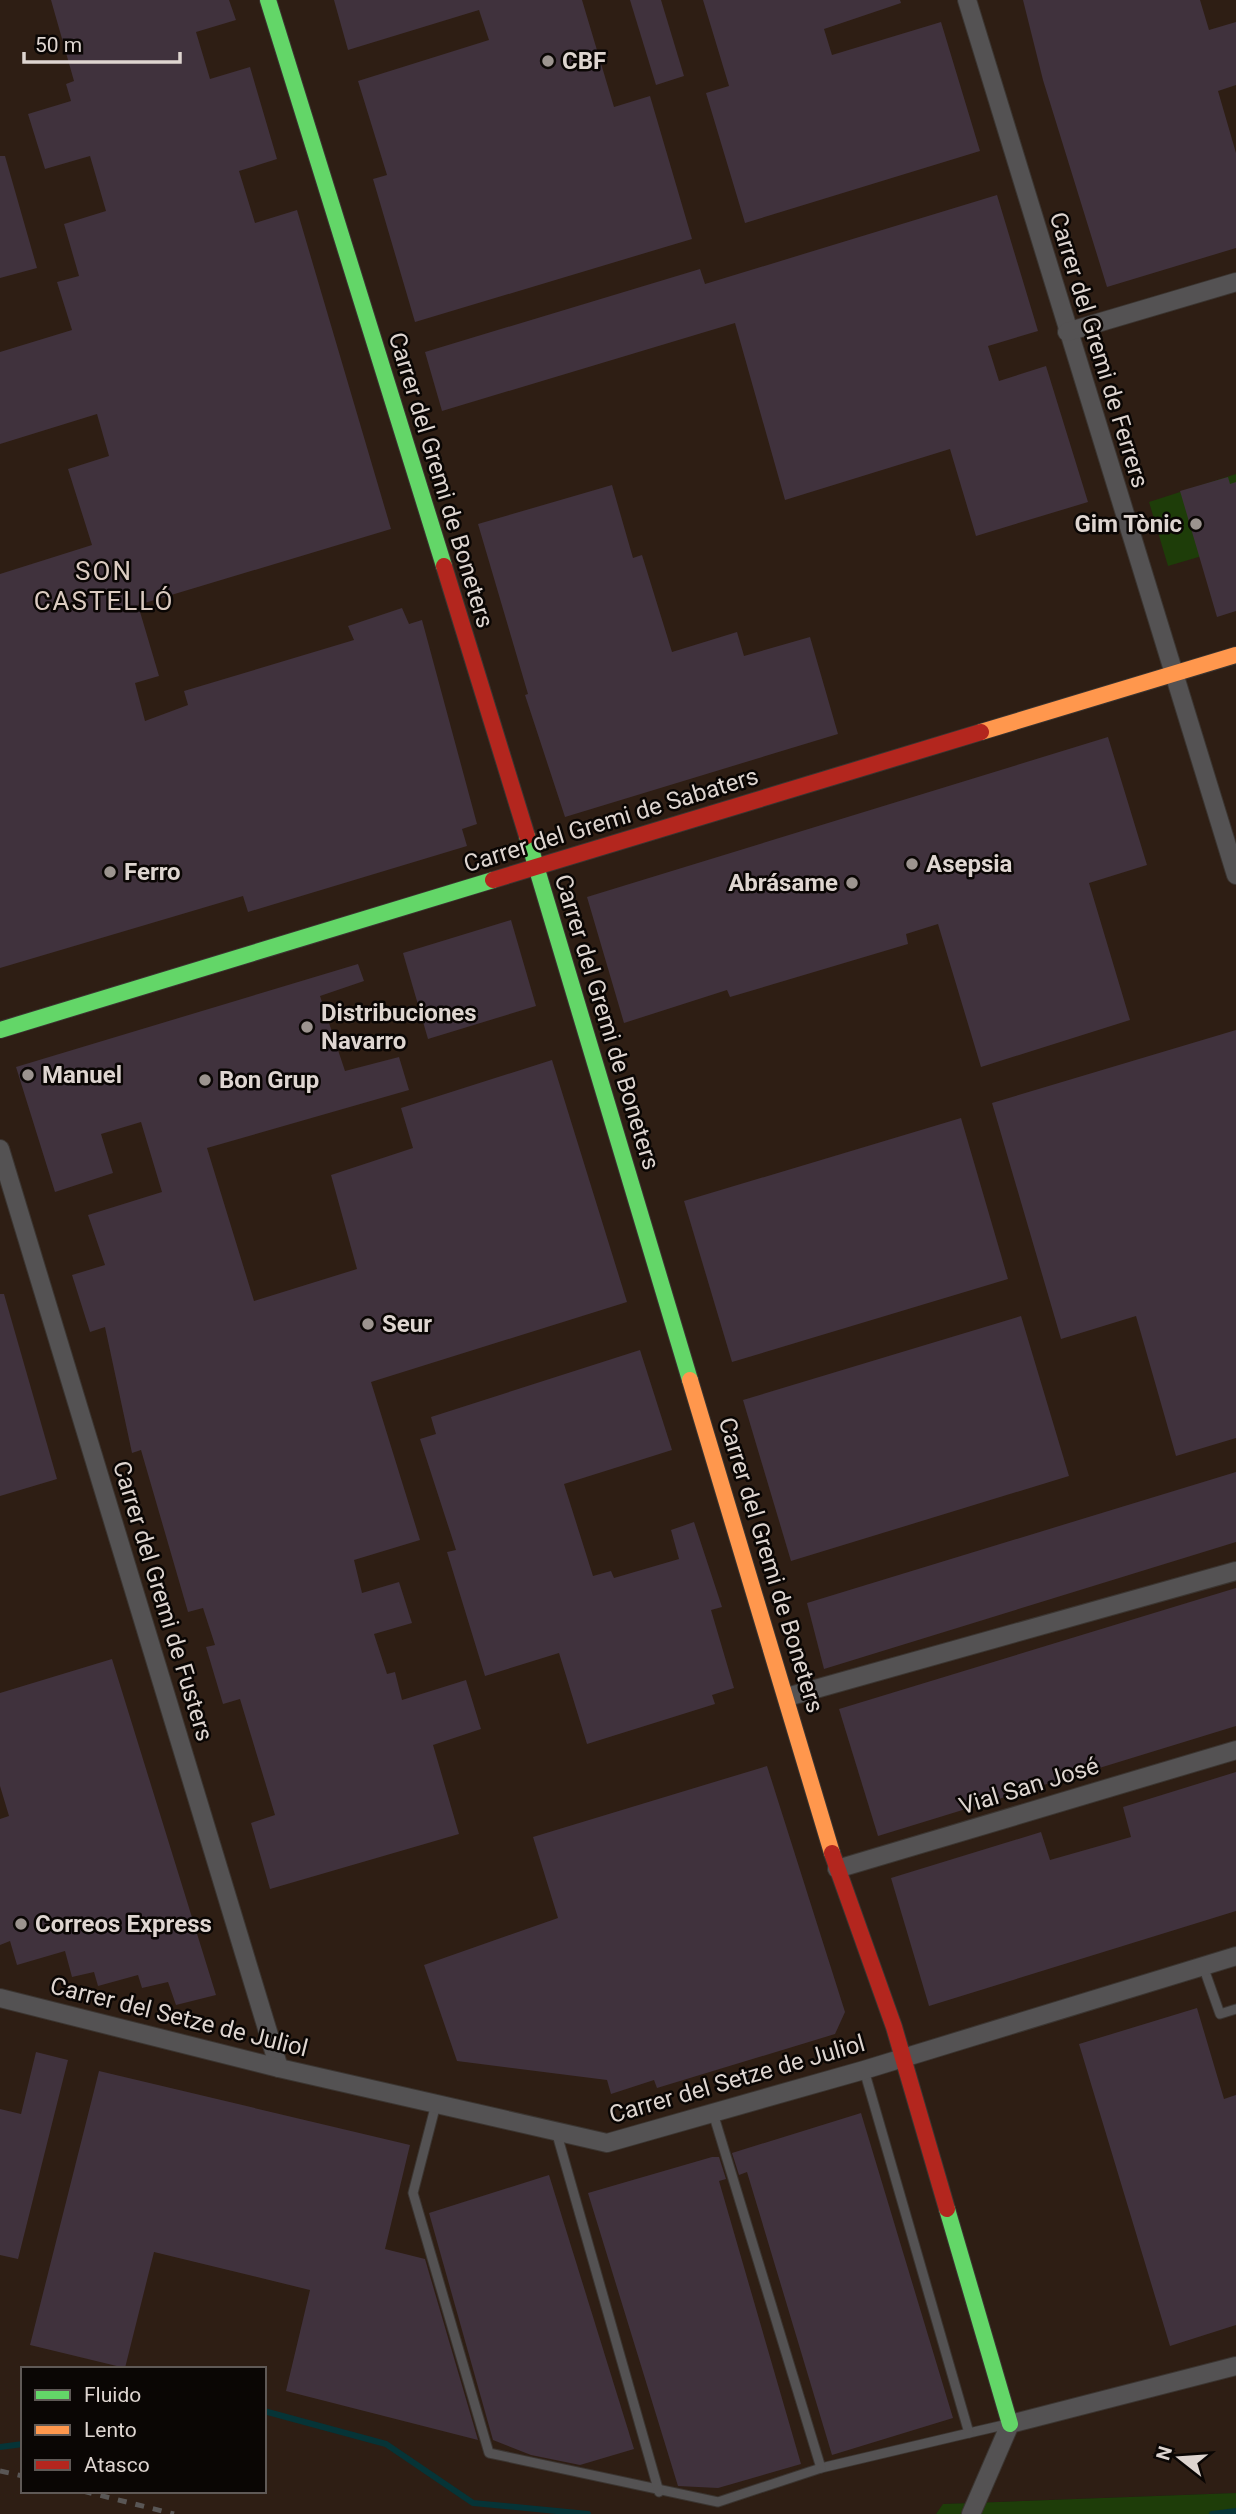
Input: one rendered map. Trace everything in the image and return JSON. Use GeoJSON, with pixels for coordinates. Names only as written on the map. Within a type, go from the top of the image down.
{"type":"FeatureCollection","features":[{"type":"Feature","properties":{"kind":"street","name":"Carrer del Gremi de Boneters"},"geometry":{"type":"LineString","coordinates":[[268,0],[537,867],[837,1869],[902,2057],[1010,2424]]}},
{"type":"Feature","properties":{"kind":"street","name":"Carrer del Gremi de Ferrers"},"geometry":{"type":"LineString","coordinates":[[967,0],[1236,875]]}},
{"type":"Feature","properties":{"kind":"street"},"geometry":{"type":"LineString","coordinates":[[1067,332],[1236,282]]}},
{"type":"Feature","properties":{"kind":"street","name":"Carrer del Gremi de Sabaters"},"geometry":{"type":"LineString","coordinates":[[0,1030],[1236,655]]}},
{"type":"Feature","properties":{"kind":"street","name":"Carrer del Gremi de Fusters"},"geometry":{"type":"LineString","coordinates":[[0,1149],[279,2068]]}},
{"type":"Feature","properties":{"kind":"street"},"geometry":{"type":"LineString","coordinates":[[786,1697],[1236,1571]]}},
{"type":"Feature","properties":{"kind":"street","name":"Vial San José"},"geometry":{"type":"LineString","coordinates":[[837,1869],[1236,1749]]}},
{"type":"Feature","properties":{"kind":"street","name":"Carrer del Setze de Juliol"},"geometry":{"type":"LineString","coordinates":[[0,1998],[279,2068],[607,2143],[864,2070],[1236,1956]]}},
{"type":"Feature","properties":{"kind":"street"},"geometry":{"type":"LineString","coordinates":[[971,2514],[1010,2424],[1236,2367]]}},
{"type":"Feature","properties":{"kind":"lane"},"geometry":{"type":"LineString","coordinates":[[1203,1966],[1220,2014],[1236,2009]]}},
{"type":"Feature","properties":{"kind":"lane"},"geometry":{"type":"LineString","coordinates":[[864,2070],[969,2433]]}},
{"type":"Feature","properties":{"kind":"lane"},"geometry":{"type":"LineString","coordinates":[[436,2104],[413,2193],[489,2453],[659,2492],[718,2502],[821,2468],[1010,2424]]}},
{"type":"Feature","properties":{"kind":"lane"},"geometry":{"type":"LineString","coordinates":[[713,2113],[821,2468]]}},
{"type":"Feature","properties":{"kind":"lane"},"geometry":{"type":"LineString","coordinates":[[556,2131],[659,2492]]}},
{"type":"Feature","properties":{"kind":"shaded area"},"geometry":{"type":"Polygon","coordinates":[[[0,0],[1236,0],[1236,2493],[944,2504],[936,2514],[0,2514],[0,0]]]}},
{"type":"Feature","properties":{"kind":"green space","name":"Gim Tònic"},"geometry":{"type":"Polygon","coordinates":[[[1236,474],[1236,546],[1168,566],[1149,502],[1236,474]]]}},
{"type":"Feature","properties":{"kind":"green space"},"geometry":{"type":"Polygon","coordinates":[[[1236,2493],[1236,2514],[936,2514],[943,2504],[1236,2493]]]}},
{"type":"Feature","properties":{"kind":"building"},"geometry":{"type":"Polygon","coordinates":[[[51,0],[229,0],[236,20],[196,32],[210,79],[250,67],[277,159],[239,171],[255,223],[297,210],[391,529],[138,605],[159,676],[135,683],[145,721],[188,705],[184,691],[354,640],[348,626],[402,608],[409,624],[422,620],[477,824],[462,829],[467,846],[248,912],[243,896],[0,968],[0,574],[92,545],[68,469],[109,456],[97,414],[0,444],[0,352],[72,330],[57,282],[79,276],[64,224],[106,211],[90,156],[45,169],[28,114],[71,101],[66,84],[74,81],[51,0]]]}},
{"type":"Feature","properties":{"kind":"building"},"geometry":{"type":"Polygon","coordinates":[[[334,0],[582,0],[614,107],[650,96],[692,239],[415,322],[373,179],[387,175],[358,81],[489,40],[479,10],[348,50],[334,0]]]}},
{"type":"Feature","properties":{"kind":"building"},"geometry":{"type":"Polygon","coordinates":[[[630,0],[661,0],[684,76],[656,85],[630,0]]]}},
{"type":"Feature","properties":{"kind":"building"},"geometry":{"type":"Polygon","coordinates":[[[703,0],[900,0],[901,3],[824,29],[832,55],[941,22],[980,151],[745,223],[706,93],[729,86],[703,0]]]}},
{"type":"Feature","properties":{"kind":"building"},"geometry":{"type":"Polygon","coordinates":[[[1023,0],[1200,0],[1209,30],[1236,22],[1236,85],[1218,91],[1236,153],[1236,248],[1107,287],[1043,80],[1023,0]]]}},
{"type":"Feature","properties":{"kind":"building"},"geometry":{"type":"Polygon","coordinates":[[[0,156],[5,156],[37,268],[0,278],[0,156]]]}},
{"type":"Feature","properties":{"kind":"building"},"geometry":{"type":"Polygon","coordinates":[[[997,195],[1038,331],[988,346],[999,381],[1046,366],[1088,502],[976,536],[950,449],[785,500],[735,323],[442,411],[425,352],[700,269],[705,284],[997,195]]]}},
{"type":"Feature","properties":{"kind":"building"},"geometry":{"type":"Polygon","coordinates":[[[1228,477],[1230,484],[1236,482],[1236,611],[1217,617],[1180,491],[1228,477]]]}},
{"type":"Feature","properties":{"kind":"building"},"geometry":{"type":"Polygon","coordinates":[[[612,485],[633,558],[642,555],[672,652],[737,632],[744,656],[810,637],[838,734],[565,817],[525,695],[528,694],[478,524],[612,485]]]}},
{"type":"Feature","properties":{"kind":"building"},"geometry":{"type":"Polygon","coordinates":[[[1108,737],[1147,865],[1089,883],[1130,1020],[981,1067],[938,924],[906,934],[908,944],[730,997],[727,990],[624,1023],[587,897],[1108,737]]]}},
{"type":"Feature","properties":{"kind":"building"},"geometry":{"type":"Polygon","coordinates":[[[511,920],[536,1006],[428,1039],[403,953],[511,920]]]}},
{"type":"Feature","properties":{"kind":"building"},"geometry":{"type":"Polygon","coordinates":[[[358,964],[364,981],[320,996],[345,1071],[399,1057],[409,1090],[207,1148],[254,1301],[357,1269],[331,1175],[413,1148],[401,1108],[552,1060],[627,1302],[371,1382],[420,1540],[354,1560],[362,1593],[399,1582],[412,1623],[374,1634],[387,1674],[395,1672],[402,1700],[466,1680],[481,1729],[433,1745],[459,1834],[270,1889],[251,1823],[275,1815],[240,1699],[223,1704],[206,1647],[215,1645],[203,1608],[188,1612],[141,1450],[132,1453],[105,1327],[90,1332],[72,1275],[105,1265],[88,1215],[162,1192],[141,1122],[101,1134],[113,1173],[55,1192],[16,1067],[358,964]]]}},
{"type":"Feature","properties":{"kind":"building"},"geometry":{"type":"Polygon","coordinates":[[[1236,1030],[1236,1438],[1176,1456],[1136,1316],[1061,1339],[992,1103],[1236,1030]]]}},
{"type":"Feature","properties":{"kind":"building"},"geometry":{"type":"Polygon","coordinates":[[[961,1118],[1008,1279],[732,1362],[684,1201],[961,1118]]]}},
{"type":"Feature","properties":{"kind":"building"},"geometry":{"type":"Polygon","coordinates":[[[0,1294],[4,1294],[57,1479],[0,1496],[0,1294]]]}},
{"type":"Feature","properties":{"kind":"building"},"geometry":{"type":"Polygon","coordinates":[[[1021,1316],[1069,1476],[791,1561],[743,1400],[1021,1316]]]}},
{"type":"Feature","properties":{"kind":"building"},"geometry":{"type":"Polygon","coordinates":[[[640,1350],[672,1450],[564,1484],[593,1576],[611,1571],[614,1578],[679,1559],[671,1530],[694,1522],[722,1607],[711,1610],[734,1688],[712,1695],[715,1704],[587,1744],[559,1653],[485,1676],[447,1552],[456,1550],[420,1439],[436,1434],[431,1417],[640,1350]]]}},
{"type":"Feature","properties":{"kind":"building"},"geometry":{"type":"Polygon","coordinates":[[[1236,1472],[1236,1542],[824,1669],[807,1603],[1236,1472]]]}},
{"type":"Feature","properties":{"kind":"building"},"geometry":{"type":"Polygon","coordinates":[[[1236,1588],[1236,1726],[878,1836],[839,1709],[1236,1588]]]}},
{"type":"Feature","properties":{"kind":"building"},"geometry":{"type":"Polygon","coordinates":[[[112,1659],[216,1995],[176,2005],[168,1982],[142,1988],[138,1975],[98,1986],[94,1972],[72,1977],[65,1951],[17,1965],[10,1941],[0,1945],[0,1819],[9,1816],[0,1786],[0,1693],[112,1659]]]}},
{"type":"Feature","properties":{"kind":"building"},"geometry":{"type":"Polygon","coordinates":[[[767,1766],[845,2012],[835,2034],[657,2088],[654,2080],[611,2094],[607,2080],[457,2061],[424,1965],[558,1918],[533,1837],[767,1766]]]}},
{"type":"Feature","properties":{"kind":"building"},"geometry":{"type":"Polygon","coordinates":[[[1236,1772],[1236,1911],[929,2006],[891,1878],[1041,1832],[1050,1860],[1131,1837],[1123,1807],[1236,1772]]]}},
{"type":"Feature","properties":{"kind":"building"},"geometry":{"type":"Polygon","coordinates":[[[1197,2008],[1224,2099],[1236,2095],[1236,2325],[1170,2346],[1079,2044],[1197,2008]]]}},
{"type":"Feature","properties":{"kind":"building"},"geometry":{"type":"Polygon","coordinates":[[[36,2052],[68,2060],[18,2259],[0,2255],[0,2109],[21,2114],[36,2052]]]}},
{"type":"Feature","properties":{"kind":"building"},"geometry":{"type":"Polygon","coordinates":[[[99,2071],[410,2145],[385,2249],[425,2259],[478,2440],[286,2391],[310,2290],[154,2252],[125,2367],[30,2345],[99,2071]]]}},
{"type":"Feature","properties":{"kind":"building"},"geometry":{"type":"Polygon","coordinates":[[[861,2113],[953,2418],[832,2455],[747,2172],[739,2175],[732,2153],[861,2113]]]}},
{"type":"Feature","properties":{"kind":"building"},"geometry":{"type":"Polygon","coordinates":[[[719,2157],[726,2179],[719,2181],[801,2464],[718,2488],[678,2486],[588,2193],[719,2157]]]}},
{"type":"Feature","properties":{"kind":"building"},"geometry":{"type":"Polygon","coordinates":[[[549,2175],[634,2449],[580,2465],[531,2455],[493,2440],[429,2213],[549,2175]]]}},
{"type":"Feature","properties":{"kind":"waterway"},"geometry":{"type":"LineString","coordinates":[[266,2412],[386,2444],[473,2503],[588,2514]]}},
{"type":"Feature","properties":{"kind":"waterway"},"geometry":{"type":"LineString","coordinates":[[0,2447],[21,2444]]}},
{"type":"Feature","properties":{"kind":"waterway"},"geometry":{"type":"LineString","coordinates":[[1212,2514],[1236,2511]]}},
{"type":"Feature","properties":{"kind":"railway"},"geometry":{"type":"LineString","coordinates":[[0,2471],[21,2476]]}},
{"type":"Feature","properties":{"kind":"railway"},"geometry":{"type":"LineString","coordinates":[[91,2493],[174,2514]]}},
{"type":"Feature","properties":{"kind":"traffic: fast"},"geometry":{"type":"LineString","coordinates":[[268,0],[444,566]]}},
{"type":"Feature","properties":{"kind":"traffic: fast"},"geometry":{"type":"LineString","coordinates":[[527,836],[690,1380]]}},
{"type":"Feature","properties":{"kind":"traffic: fast"},"geometry":{"type":"LineString","coordinates":[[0,1030],[493,880]]}},
{"type":"Feature","properties":{"kind":"traffic: fast"},"geometry":{"type":"LineString","coordinates":[[947,2209],[1010,2424]]}},
{"type":"Feature","properties":{"kind":"traffic: slow"},"geometry":{"type":"LineString","coordinates":[[981,732],[1236,655]]}},
{"type":"Feature","properties":{"kind":"traffic: slow"},"geometry":{"type":"LineString","coordinates":[[690,1380],[832,1853]]}},
{"type":"Feature","properties":{"kind":"traffic: jam"},"geometry":{"type":"LineString","coordinates":[[444,566],[527,836]]}},
{"type":"Feature","properties":{"kind":"traffic: jam"},"geometry":{"type":"LineString","coordinates":[[493,880],[981,732]]}},
{"type":"Feature","properties":{"kind":"traffic: jam"},"geometry":{"type":"LineString","coordinates":[[832,1853],[894,2027],[947,2209]]}},
{"type":"Feature","properties":{"kind":"place","name":"CBF"},"geometry":{"type":"Point","coordinates":[548,61]}},
{"type":"Feature","properties":{"kind":"place","name":"Gim Tònic"},"geometry":{"type":"Point","coordinates":[1196,524]}},
{"type":"Feature","properties":{"kind":"place","name":"Asepsia"},"geometry":{"type":"Point","coordinates":[912,864]}},
{"type":"Feature","properties":{"kind":"place","name":"Ferro"},"geometry":{"type":"Point","coordinates":[110,872]}},
{"type":"Feature","properties":{"kind":"place","name":"Abrásame"},"geometry":{"type":"Point","coordinates":[852,883]}},
{"type":"Feature","properties":{"kind":"place","name":"Distribuciones Navarro"},"geometry":{"type":"Point","coordinates":[307,1027]}},
{"type":"Feature","properties":{"kind":"place","name":"Manuel"},"geometry":{"type":"Point","coordinates":[28,1075]}},
{"type":"Feature","properties":{"kind":"place","name":"Bon Grup"},"geometry":{"type":"Point","coordinates":[205,1080]}},
{"type":"Feature","properties":{"kind":"place","name":"Seur"},"geometry":{"type":"Point","coordinates":[368,1324]}},
{"type":"Feature","properties":{"kind":"place","name":"Correos Express"},"geometry":{"type":"Point","coordinates":[21,1924]}},
{"type":"Feature","properties":{"kind":"district","name":"SON CASTELLÓ"},"geometry":{"type":"Point","coordinates":[104,586]}}]}
